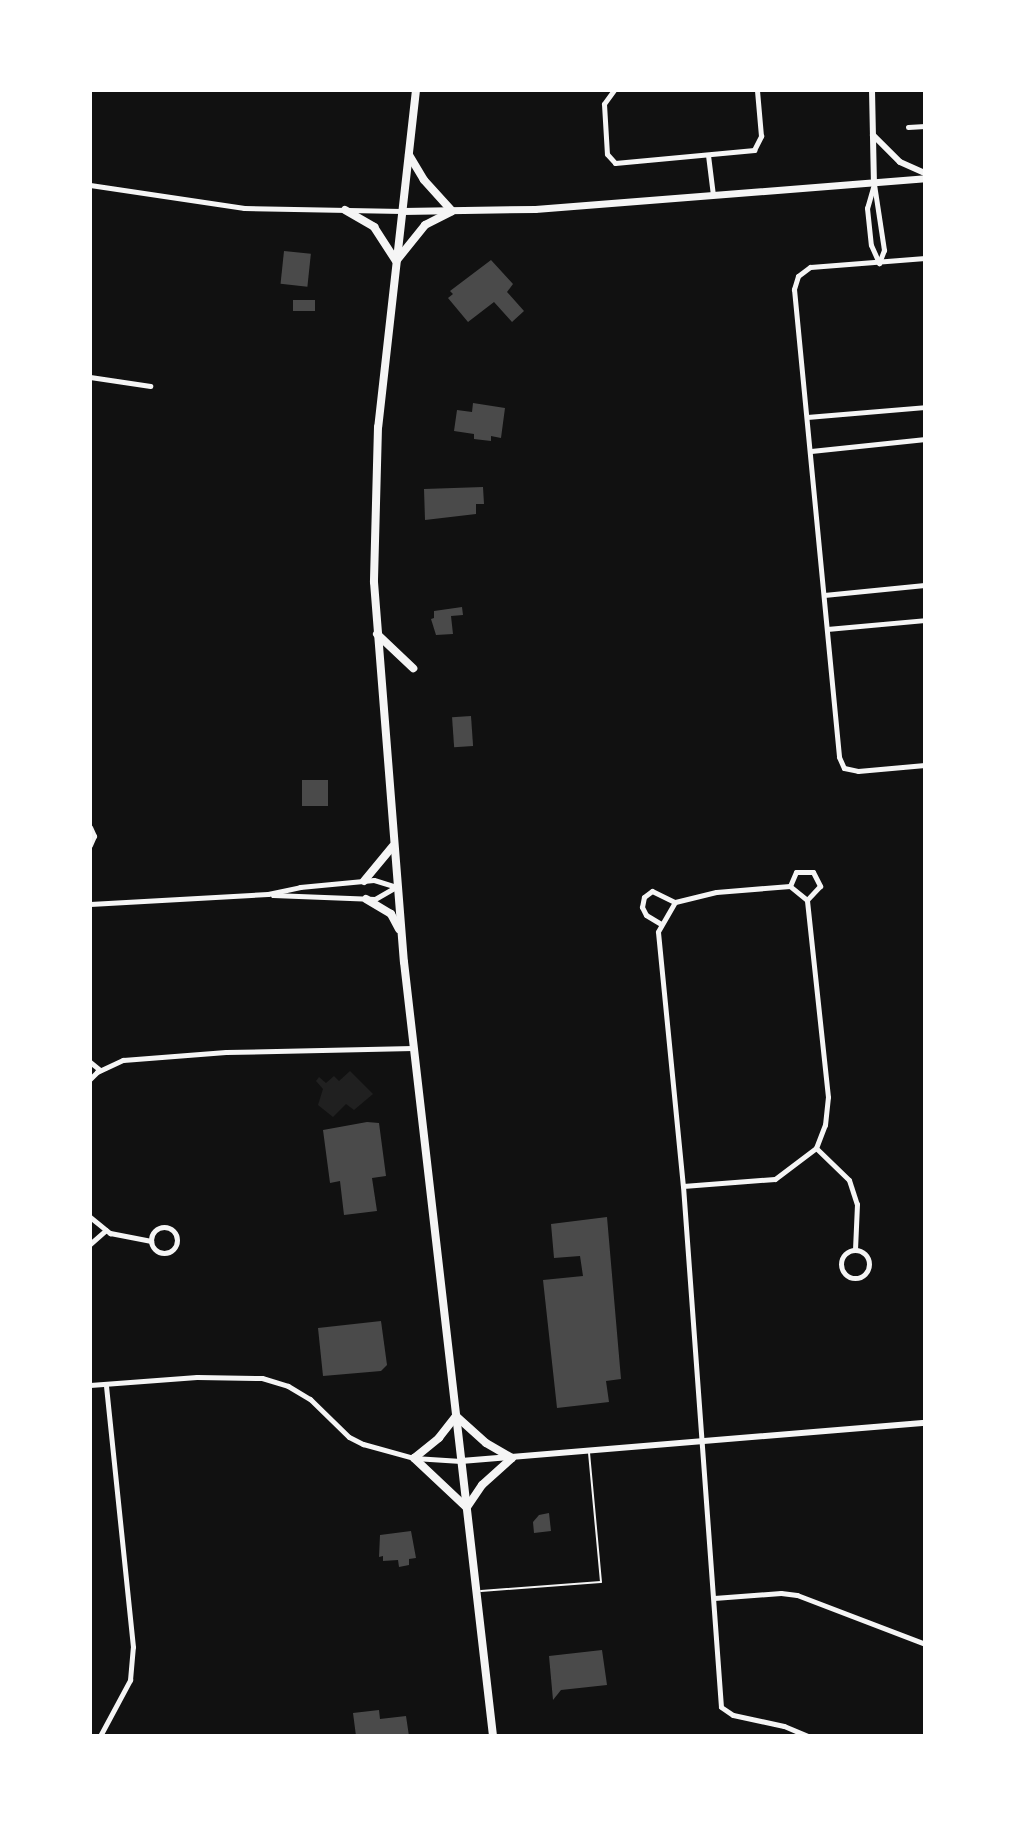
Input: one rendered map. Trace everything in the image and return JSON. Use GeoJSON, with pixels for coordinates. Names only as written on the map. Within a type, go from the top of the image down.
{"type":"FeatureCollection","features":[{"type":"Feature","properties":{"kind":"main road"},"geometry":{"type":"LineString","coordinates":[[416,90],[375,487],[377,634],[413,1048],[493,1736]]}},
{"type":"Feature","properties":{"kind":"main road"},"geometry":{"type":"LineString","coordinates":[[408,155],[424,180],[452,211]]}},
{"type":"Feature","properties":{"kind":"main road"},"geometry":{"type":"LineString","coordinates":[[402,211],[535,209],[874,184],[925,176]]}},
{"type":"Feature","properties":{"kind":"main road"},"geometry":{"type":"LineString","coordinates":[[345,210],[374,227],[396,261]]}},
{"type":"Feature","properties":{"kind":"main road"},"geometry":{"type":"LineString","coordinates":[[396,261],[425,225],[452,211]]}},
{"type":"Feature","properties":{"kind":"main road"},"geometry":{"type":"LineString","coordinates":[[377,634],[413,668]]}},
{"type":"Feature","properties":{"kind":"main road"},"geometry":{"type":"LineString","coordinates":[[364,881],[394,845]]}},
{"type":"Feature","properties":{"kind":"main road"},"geometry":{"type":"LineString","coordinates":[[366,899],[391,914],[401,933]]}},
{"type":"Feature","properties":{"kind":"main road"},"geometry":{"type":"LineString","coordinates":[[456,1416],[486,1443],[512,1458],[482,1485],[467,1508]]}},
{"type":"Feature","properties":{"kind":"main road"},"geometry":{"type":"LineString","coordinates":[[456,1416],[439,1438],[414,1458],[467,1508]]}},
{"type":"Feature","properties":{"kind":"street"},"geometry":{"type":"LineString","coordinates":[[614,90],[604,104],[607,154],[611,162],[747,152],[758,147],[761,136],[757,90]]}},
{"type":"Feature","properties":{"kind":"street"},"geometry":{"type":"LineString","coordinates":[[872,90],[874,184],[881,207],[884,250],[879,263]]}},
{"type":"Feature","properties":{"kind":"street"},"geometry":{"type":"LineString","coordinates":[[908,127],[925,126]]}},
{"type":"Feature","properties":{"kind":"street"},"geometry":{"type":"LineString","coordinates":[[873,135],[900,162],[925,176]]}},
{"type":"Feature","properties":{"kind":"street"},"geometry":{"type":"LineString","coordinates":[[708,155],[713,195]]}},
{"type":"Feature","properties":{"kind":"street"},"geometry":{"type":"LineString","coordinates":[[874,184],[867,208],[871,245],[879,263]]}},
{"type":"Feature","properties":{"kind":"street"},"geometry":{"type":"LineString","coordinates":[[90,185],[128,188],[221,206],[402,211]]}},
{"type":"Feature","properties":{"kind":"street"},"geometry":{"type":"LineString","coordinates":[[925,258],[810,267],[795,282],[841,763],[858,771],[925,765]]}},
{"type":"Feature","properties":{"kind":"street"},"geometry":{"type":"LineString","coordinates":[[90,377],[150,386]]}},
{"type":"Feature","properties":{"kind":"street"},"geometry":{"type":"LineString","coordinates":[[807,417],[925,407]]}},
{"type":"Feature","properties":{"kind":"street"},"geometry":{"type":"LineString","coordinates":[[810,451],[925,439]]}},
{"type":"Feature","properties":{"kind":"street"},"geometry":{"type":"LineString","coordinates":[[824,595],[925,585]]}},
{"type":"Feature","properties":{"kind":"street"},"geometry":{"type":"LineString","coordinates":[[827,629],[925,620]]}},
{"type":"Feature","properties":{"kind":"street"},"geometry":{"type":"LineString","coordinates":[[90,827],[94,836],[90,845]]}},
{"type":"Feature","properties":{"kind":"street"},"geometry":{"type":"LineString","coordinates":[[790,886],[796,872],[813,872],[820,886],[807,900]]}},
{"type":"Feature","properties":{"kind":"street"},"geometry":{"type":"LineString","coordinates":[[90,904],[268,894],[364,881],[397,887]]}},
{"type":"Feature","properties":{"kind":"street"},"geometry":{"type":"LineString","coordinates":[[683,1186],[775,1179],[816,1148],[825,1125],[828,1097],[807,900],[790,886],[716,892],[675,902],[666,913],[658,932],[683,1186],[699,1442],[721,1707],[733,1715],[784,1726],[808,1736]]}},
{"type":"Feature","properties":{"kind":"street"},"geometry":{"type":"LineString","coordinates":[[268,894],[375,899],[397,887]]}},
{"type":"Feature","properties":{"kind":"street"},"geometry":{"type":"LineString","coordinates":[[661,924],[646,915],[642,907],[644,897],[652,891],[665,894],[675,902]]}},
{"type":"Feature","properties":{"kind":"street"},"geometry":{"type":"LineString","coordinates":[[90,1079],[100,1070],[123,1060],[207,1053],[413,1048]]}},
{"type":"Feature","properties":{"kind":"street"},"geometry":{"type":"LineString","coordinates":[[90,1062],[100,1070]]}},
{"type":"Feature","properties":{"kind":"street"},"geometry":{"type":"LineString","coordinates":[[816,1148],[849,1180],[857,1204],[855,1250]]}},
{"type":"Feature","properties":{"kind":"street"},"geometry":{"type":"LineString","coordinates":[[90,1217],[106,1230],[135,1240],[151,1241]]}},
{"type":"Feature","properties":{"kind":"street"},"geometry":{"type":"LineString","coordinates":[[163,1227],[174,1231],[177,1238],[175,1247],[168,1252],[159,1252],[151,1241],[155,1230],[163,1227]]}},
{"type":"Feature","properties":{"kind":"street"},"geometry":{"type":"LineString","coordinates":[[90,1244],[106,1230]]}},
{"type":"Feature","properties":{"kind":"street"},"geometry":{"type":"LineString","coordinates":[[855,1250],[864,1253],[868,1261],[867,1270],[855,1278],[843,1272],[841,1264],[846,1252],[855,1250]]}},
{"type":"Feature","properties":{"kind":"street"},"geometry":{"type":"LineString","coordinates":[[90,1385],[212,1376],[262,1378],[288,1386],[310,1399],[340,1429],[363,1444],[414,1458],[461,1461],[925,1423]]}},
{"type":"Feature","properties":{"kind":"street"},"geometry":{"type":"LineString","coordinates":[[100,1736],[130,1680],[133,1647],[107,1422],[106,1384]]}},
{"type":"Feature","properties":{"kind":"street"},"geometry":{"type":"LineString","coordinates":[[714,1598],[781,1593],[797,1595],[925,1644]]}},
{"type":"Feature","properties":{"kind":"lane"},"geometry":{"type":"LineString","coordinates":[[476,1592],[601,1582],[589,1452]]}},
{"type":"Feature","properties":{"kind":"shaded area"},"geometry":{"type":"Polygon","coordinates":[[[350,1071],[373,1094],[354,1110],[346,1104],[333,1117],[318,1105],[323,1089],[316,1081],[319,1077],[326,1083],[334,1076],[339,1081],[350,1071]]]}},
{"type":"Feature","properties":{"kind":"building"},"geometry":{"type":"Polygon","coordinates":[[[284,251],[311,254],[307,287],[281,284],[284,251]]]}},
{"type":"Feature","properties":{"kind":"building"},"geometry":{"type":"Polygon","coordinates":[[[491,260],[513,284],[507,292],[524,311],[512,322],[494,302],[468,322],[448,298],[453,294],[450,291],[491,260]]]}},
{"type":"Feature","properties":{"kind":"building"},"geometry":{"type":"Polygon","coordinates":[[[293,300],[315,300],[315,311],[293,311],[293,300]]]}},
{"type":"Feature","properties":{"kind":"building"},"geometry":{"type":"Polygon","coordinates":[[[473,403],[505,408],[501,438],[491,436],[491,441],[474,439],[474,434],[454,431],[457,410],[472,412],[473,403]]]}},
{"type":"Feature","properties":{"kind":"building"},"geometry":{"type":"Polygon","coordinates":[[[483,487],[484,504],[476,504],[476,514],[425,520],[424,489],[483,487]]]}},
{"type":"Feature","properties":{"kind":"building"},"geometry":{"type":"Polygon","coordinates":[[[462,607],[463,615],[451,616],[453,634],[436,635],[431,619],[434,618],[434,611],[462,607]]]}},
{"type":"Feature","properties":{"kind":"building"},"geometry":{"type":"Polygon","coordinates":[[[471,716],[473,746],[454,747],[452,717],[471,716]]]}},
{"type":"Feature","properties":{"kind":"building"},"geometry":{"type":"Polygon","coordinates":[[[302,780],[328,780],[328,806],[302,806],[302,780]]]}},
{"type":"Feature","properties":{"kind":"building"},"geometry":{"type":"Polygon","coordinates":[[[367,1122],[379,1123],[386,1176],[372,1178],[377,1211],[344,1215],[340,1181],[330,1183],[323,1130],[367,1122]]]}},
{"type":"Feature","properties":{"kind":"building"},"geometry":{"type":"Polygon","coordinates":[[[607,1217],[621,1379],[606,1381],[609,1402],[557,1408],[543,1280],[583,1276],[580,1256],[554,1258],[551,1224],[607,1217]]]}},
{"type":"Feature","properties":{"kind":"building"},"geometry":{"type":"Polygon","coordinates":[[[381,1321],[387,1365],[381,1371],[323,1376],[318,1328],[381,1321]]]}},
{"type":"Feature","properties":{"kind":"building"},"geometry":{"type":"Polygon","coordinates":[[[549,1513],[551,1531],[534,1533],[533,1522],[539,1515],[549,1513]]]}},
{"type":"Feature","properties":{"kind":"building"},"geometry":{"type":"Polygon","coordinates":[[[411,1531],[416,1558],[409,1559],[409,1565],[399,1567],[398,1560],[383,1561],[383,1556],[379,1557],[380,1535],[411,1531]]]}},
{"type":"Feature","properties":{"kind":"building"},"geometry":{"type":"Polygon","coordinates":[[[602,1650],[607,1685],[561,1690],[553,1700],[549,1656],[602,1650]]]}},
{"type":"Feature","properties":{"kind":"building"},"geometry":{"type":"Polygon","coordinates":[[[379,1710],[380,1719],[406,1716],[409,1736],[356,1736],[353,1713],[379,1710]]]}}]}
